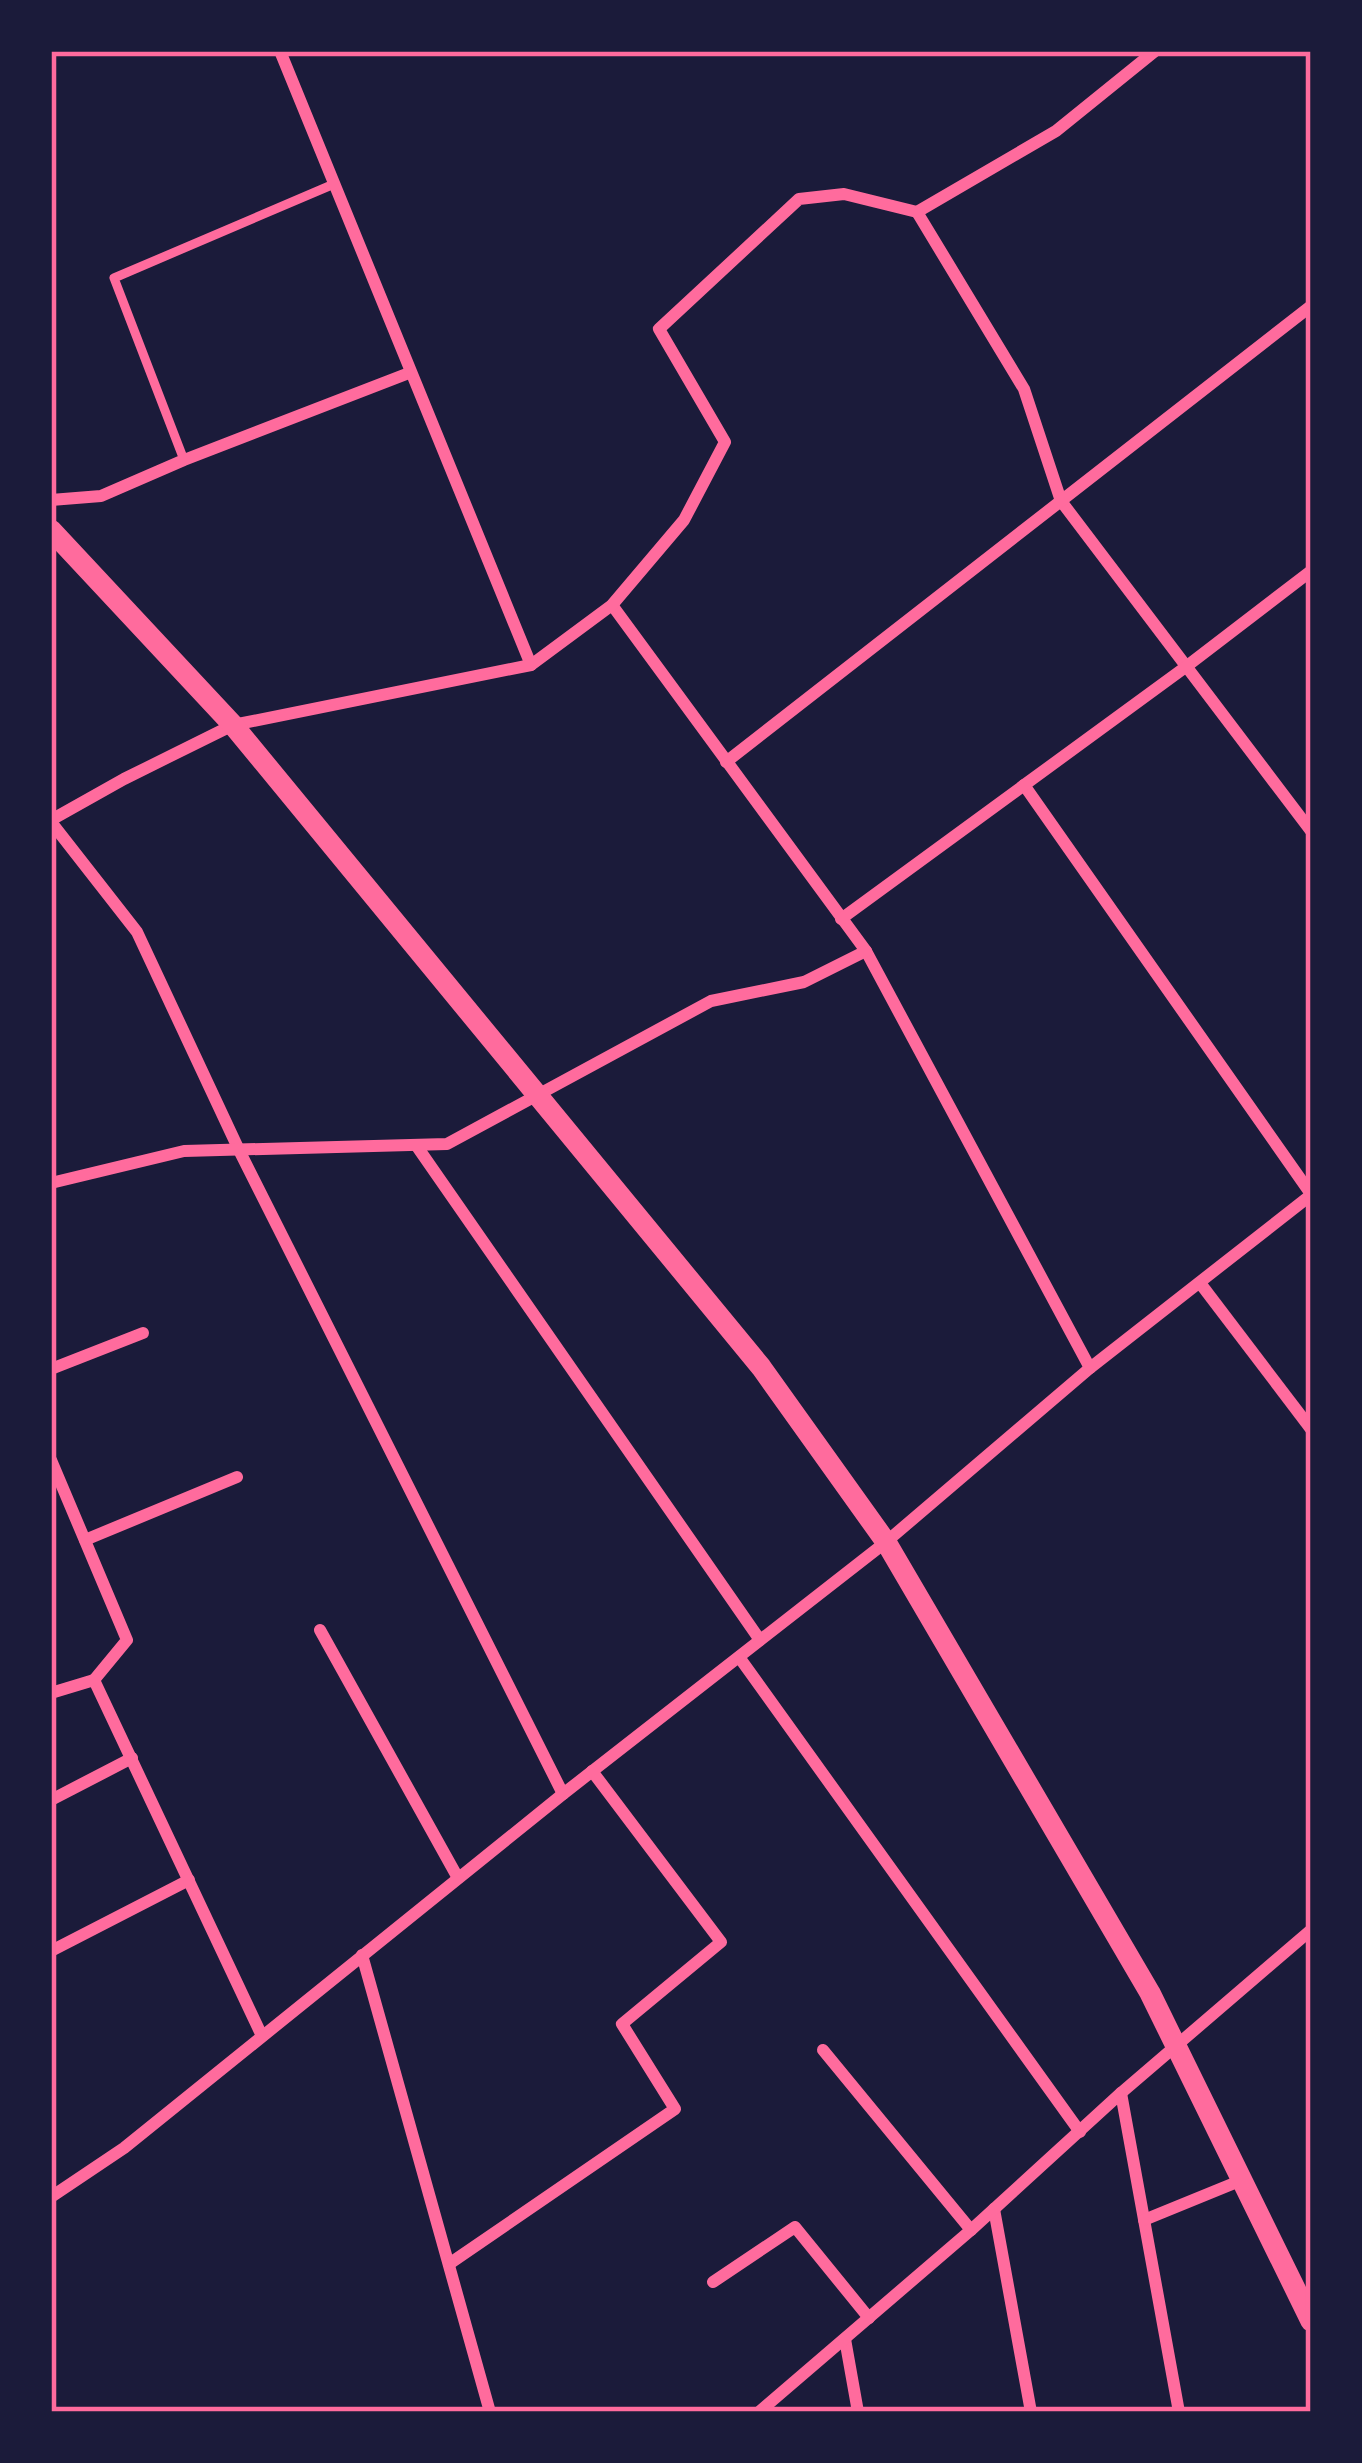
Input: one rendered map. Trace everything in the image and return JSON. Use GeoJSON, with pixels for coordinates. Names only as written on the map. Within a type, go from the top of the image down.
{"type":"FeatureCollection","features":[{"type":"Feature","properties":{"kind":"street"},"geometry":{"type":"LineString","coordinates":[[280,51],[531,665]]}},
{"type":"Feature","properties":{"kind":"street"},"geometry":{"type":"LineString","coordinates":[[563,1793],[239,1150],[137,932],[51,821],[233,725],[531,665],[612,605],[684,520],[725,442],[659,329],[799,200],[844,194],[917,212],[1056,131],[1155,51]]}},
{"type":"Feature","properties":{"kind":"street"},"geometry":{"type":"LineString","coordinates":[[917,212],[1024,389],[1061,501],[1311,831]]}},
{"type":"Feature","properties":{"kind":"street"},"geometry":{"type":"LineString","coordinates":[[726,762],[1311,306]]}},
{"type":"Feature","properties":{"kind":"street"},"geometry":{"type":"LineString","coordinates":[[51,500],[101,496],[409,373]]}},
{"type":"Feature","properties":{"kind":"street"},"geometry":{"type":"LineString","coordinates":[[51,530],[233,725],[761,1366],[886,1542],[1150,1993],[1311,2320]]}},
{"type":"Feature","properties":{"kind":"street"},"geometry":{"type":"LineString","coordinates":[[841,919],[1311,571]]}},
{"type":"Feature","properties":{"kind":"street"},"geometry":{"type":"LineString","coordinates":[[612,605],[866,951],[1090,1368]]}},
{"type":"Feature","properties":{"kind":"street"},"geometry":{"type":"LineString","coordinates":[[51,2197],[124,2148],[563,1793],[886,1542],[1090,1368],[1311,1195],[1024,785]]}},
{"type":"Feature","properties":{"kind":"street"},"geometry":{"type":"LineString","coordinates":[[51,1183],[184,1151],[447,1144],[710,1001],[804,982],[866,951]]}},
{"type":"Feature","properties":{"kind":"street"},"geometry":{"type":"LineString","coordinates":[[416,1144],[760,1640]]}},
{"type":"Feature","properties":{"kind":"street"},"geometry":{"type":"LineString","coordinates":[[1200,1282],[1311,1429]]}},
{"type":"Feature","properties":{"kind":"street"},"geometry":{"type":"LineString","coordinates":[[51,1369],[143,1333]]}},
{"type":"Feature","properties":{"kind":"street"},"geometry":{"type":"LineString","coordinates":[[51,1460],[127,1640],[94,1680],[51,1694]]}},
{"type":"Feature","properties":{"kind":"street"},"geometry":{"type":"LineString","coordinates":[[85,1540],[238,1477]]}},
{"type":"Feature","properties":{"kind":"street"},"geometry":{"type":"LineString","coordinates":[[320,1630],[458,1878]]}},
{"type":"Feature","properties":{"kind":"street"},"geometry":{"type":"LineString","coordinates":[[739,1657],[1080,2132]]}},
{"type":"Feature","properties":{"kind":"street"},"geometry":{"type":"LineString","coordinates":[[94,1680],[262,2036]]}},
{"type":"Feature","properties":{"kind":"street"},"geometry":{"type":"LineString","coordinates":[[51,1800],[132,1758]]}},
{"type":"Feature","properties":{"kind":"street"},"geometry":{"type":"LineString","coordinates":[[449,2264],[676,2109],[622,2024],[721,1942],[592,1771]]}},
{"type":"Feature","properties":{"kind":"street"},"geometry":{"type":"LineString","coordinates":[[51,1951],[189,1880]]}},
{"type":"Feature","properties":{"kind":"street"},"geometry":{"type":"LineString","coordinates":[[759,2412],[1311,1930]]}},
{"type":"Feature","properties":{"kind":"street"},"geometry":{"type":"LineString","coordinates":[[362,1955],[490,2412]]}},
{"type":"Feature","properties":{"kind":"street"},"geometry":{"type":"LineString","coordinates":[[823,2050],[971,2230]]}},
{"type":"Feature","properties":{"kind":"street"},"geometry":{"type":"LineString","coordinates":[[1121,2093],[1180,2412]]}},
{"type":"Feature","properties":{"kind":"street"},"geometry":{"type":"LineString","coordinates":[[1144,2220],[1242,2180]]}},
{"type":"Feature","properties":{"kind":"street"},"geometry":{"type":"LineString","coordinates":[[994,2209],[1031,2412]]}},
{"type":"Feature","properties":{"kind":"street"},"geometry":{"type":"LineString","coordinates":[[713,2282],[795,2227],[869,2318]]}},
{"type":"Feature","properties":{"kind":"street"},"geometry":{"type":"LineString","coordinates":[[845,2339],[858,2412]]}},
{"type":"Feature","properties":{"kind":"lane"},"geometry":{"type":"LineString","coordinates":[[184,460],[114,278],[334,184]]}}]}
